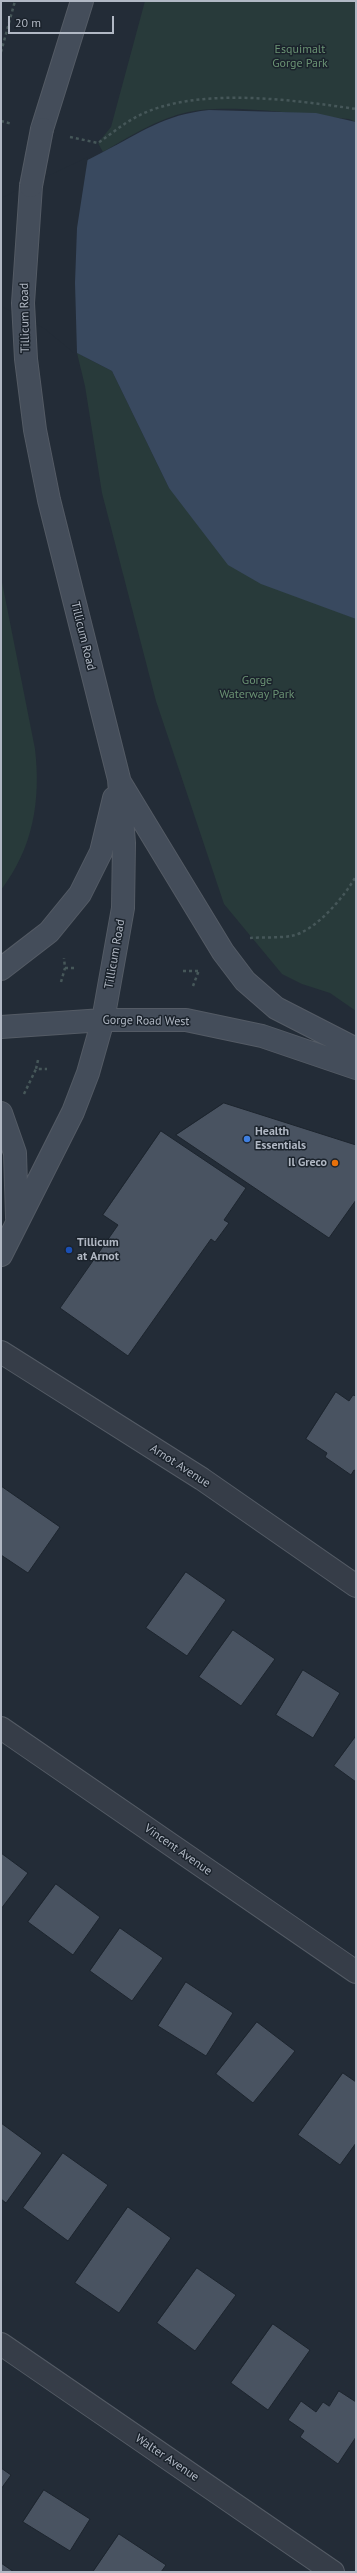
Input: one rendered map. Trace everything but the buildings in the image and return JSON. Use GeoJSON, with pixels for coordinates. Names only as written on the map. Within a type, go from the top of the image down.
{"type":"FeatureCollection","features":[{"type":"Feature","properties":{"kind":"main road","name":"Tillicum Road"},"geometry":{"type":"LineString","coordinates":[[1,1255],[73,1112],[88,1073],[102,1020],[123,908],[124,843],[119,779],[49,500],[36,430],[26,359],[23,303],[32,178],[42,129],[82,1]]}},
{"type":"Feature","properties":{"kind":"main road"},"geometry":{"type":"LineString","coordinates":[[1,968],[49,932],[80,894],[101,852],[119,779]]}},
{"type":"Feature","properties":{"kind":"main road"},"geometry":{"type":"LineString","coordinates":[[119,779],[223,952],[245,981],[276,1008],[356,1049]]}},
{"type":"Feature","properties":{"kind":"main road","name":"Gorge Road West"},"geometry":{"type":"LineString","coordinates":[[1,1027],[102,1020],[186,1020],[262,1036],[356,1068]]}},
{"type":"Feature","properties":{"kind":"main road"},"geometry":{"type":"LineString","coordinates":[[1,1113],[15,1153],[18,1219]]}},
{"type":"Feature","properties":{"kind":"street","name":"Arnot Avenue"},"geometry":{"type":"LineString","coordinates":[[1,1352],[202,1479],[356,1586]]}},
{"type":"Feature","properties":{"kind":"street","name":"Vincent Avenue"},"geometry":{"type":"LineString","coordinates":[[1,1728],[356,1972]]}},
{"type":"Feature","properties":{"kind":"street","name":"Walter Avenue"},"geometry":{"type":"LineString","coordinates":[[1,2344],[333,2572]]}},
{"type":"Feature","properties":{"kind":"path"},"geometry":{"type":"LineString","coordinates":[[1,52],[15,1]]}},
{"type":"Feature","properties":{"kind":"path"},"geometry":{"type":"LineString","coordinates":[[68,136],[98,143],[139,115],[181,101],[279,99],[356,109]]}},
{"type":"Feature","properties":{"kind":"path"},"geometry":{"type":"LineString","coordinates":[[1,121],[16,125]]}},
{"type":"Feature","properties":{"kind":"path"},"geometry":{"type":"LineString","coordinates":[[242,939],[272,935],[292,936],[318,921],[345,894],[356,876]]}},
{"type":"Feature","properties":{"kind":"path"},"geometry":{"type":"LineString","coordinates":[[61,982],[65,968],[75,968]]}},
{"type":"Feature","properties":{"kind":"path"},"geometry":{"type":"LineString","coordinates":[[183,971],[198,971],[193,986]]}},
{"type":"Feature","properties":{"kind":"path"},"geometry":{"type":"LineString","coordinates":[[22,1097],[36,1069],[38,1060]]}},
{"type":"Feature","properties":{"kind":"path"},"geometry":{"type":"LineString","coordinates":[[36,1069],[47,1069]]}},
{"type":"Feature","properties":{"kind":"green space","name":"Esquimalt Gorge Park"},"geometry":{"type":"Polygon","coordinates":[[[145,1],[356,1],[356,122],[349,119],[245,109],[188,112],[165,119],[103,152],[98,143],[111,127],[145,1]]]}},
{"type":"Feature","properties":{"kind":"green space","name":"Gorge Waterway Park"},"geometry":{"type":"Polygon","coordinates":[[[77,353],[112,371],[169,488],[320,604],[356,619],[356,1011],[330,993],[302,984],[282,974],[224,904],[156,701],[102,493],[85,386],[77,353]]]}},
{"type":"Feature","properties":{"kind":"green space"},"geometry":{"type":"Polygon","coordinates":[[[1,577],[35,749],[37,787],[32,823],[27,841],[21,858],[1,890],[1,577]]]}},
{"type":"Feature","properties":{"kind":"water"},"geometry":{"type":"Polygon","coordinates":[[[209,110],[316,113],[356,122],[356,619],[261,584],[228,565],[169,488],[112,371],[77,353],[47,327],[1,200],[78,165],[153,125],[193,112],[209,110]]]}},
{"type":"Feature","properties":{"kind":"pier"},"geometry":{"type":"Polygon","coordinates":[[[88,157],[77,228],[75,283],[77,353],[74,353],[45,329],[1,306],[1,198],[88,157]]]}},
{"type":"Feature","properties":{"kind":"place","name":"Health Essentials"},"geometry":{"type":"Point","coordinates":[247,1139]}},
{"type":"Feature","properties":{"kind":"place","name":"Il Greco"},"geometry":{"type":"Point","coordinates":[335,1163]}},
{"type":"Feature","properties":{"kind":"place","name":"Tillicum at Arnot"},"geometry":{"type":"Point","coordinates":[69,1250]}}]}
